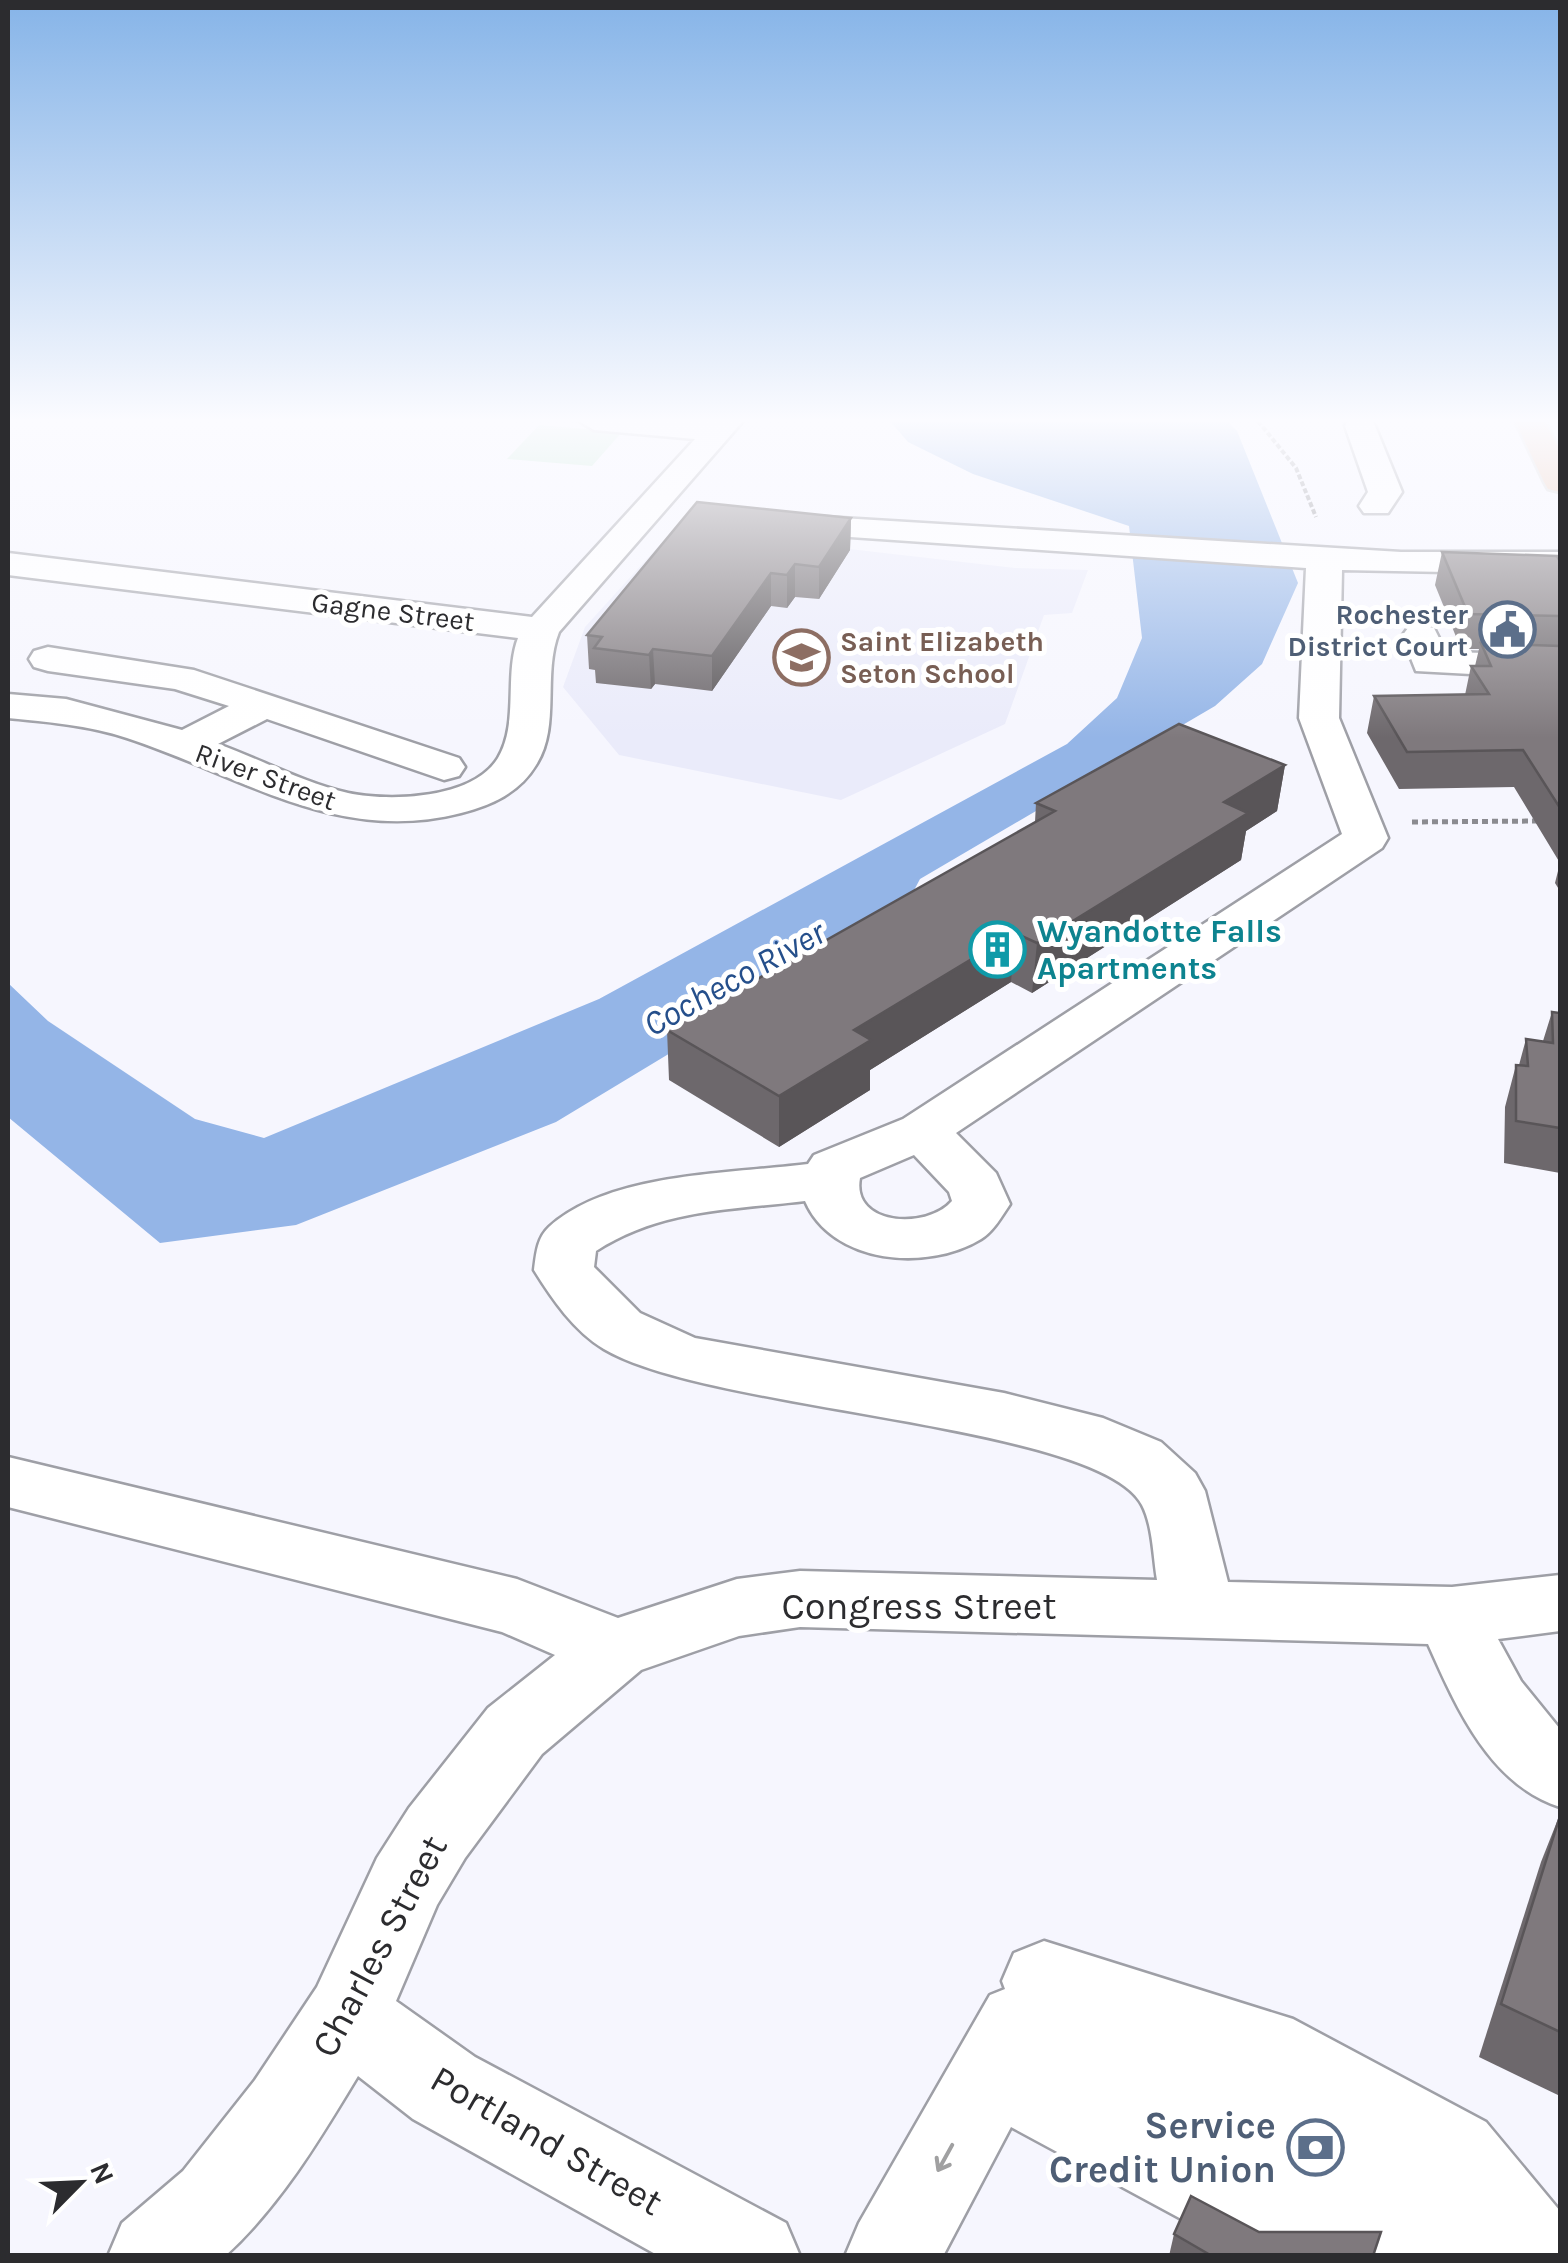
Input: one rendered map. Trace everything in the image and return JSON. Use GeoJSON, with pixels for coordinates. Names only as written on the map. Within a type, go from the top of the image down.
{"type":"FeatureCollection","features":[{"type":"Feature","properties":{"kind":"street"},"geometry":{"type":"LineString","coordinates":[[541,629],[636,527]]}},
{"type":"Feature","properties":{"kind":"street"},"geometry":{"type":"LineString","coordinates":[[823,527],[1089,546],[1316,547],[1560,563]]}},
{"type":"Feature","properties":{"kind":"street"},"geometry":{"type":"LineString","coordinates":[[922,1131],[976,1186],[981,1204],[974,1219],[955,1232],[933,1239],[874,1235],[848,1222],[832,1202],[828,1180],[834,1168],[858,1154],[922,1131],[1366,838],[1318,718],[1316,547]]}},
{"type":"Feature","properties":{"kind":"street","name":"Gagne Street"},"geometry":{"type":"LineString","coordinates":[[8,564],[541,629]]}},
{"type":"Feature","properties":{"kind":"street","name":"River Street"},"geometry":{"type":"LineString","coordinates":[[8,706],[104,718],[340,805],[372,809],[416,805],[485,791],[509,777],[522,758],[528,735],[531,649],[541,629]]}},
{"type":"Feature","properties":{"kind":"street"},"geometry":{"type":"LineString","coordinates":[[1421,636],[1430,663],[1560,667]]}},
{"type":"Feature","properties":{"kind":"street"},"geometry":{"type":"LineString","coordinates":[[48,659],[180,678],[444,767]]}},
{"type":"Feature","properties":{"kind":"street"},"geometry":{"type":"LineString","coordinates":[[182,746],[264,704]]}},
{"type":"Feature","properties":{"kind":"street"},"geometry":{"type":"LineString","coordinates":[[828,1180],[677,1195],[637,1204],[594,1222],[568,1242],[564,1270],[593,1309],[630,1337],[674,1354],[724,1368],[1018,1420],[1105,1444],[1144,1462],[1171,1491],[1198,1610]]}},
{"type":"Feature","properties":{"kind":"street"},"geometry":{"type":"LineString","coordinates":[[8,1482],[517,1607],[616,1649]]}},
{"type":"Feature","properties":{"kind":"street","name":"Congress Street"},"geometry":{"type":"LineString","coordinates":[[616,1649],[737,1608],[800,1600],[1452,1616],[1560,1603]]}},
{"type":"Feature","properties":{"kind":"street"},"geometry":{"type":"LineString","coordinates":[[1452,1616],[1488,1696],[1514,1734],[1560,1774]]}},
{"type":"Feature","properties":{"kind":"street","name":"Charles Street"},"geometry":{"type":"LineString","coordinates":[[154,2256],[215,2203],[286,2111],[346,2016],[406,1884],[437,1833],[515,1731],[616,1649]]}},
{"type":"Feature","properties":{"kind":"street","name":"Portland Street"},"geometry":{"type":"LineString","coordinates":[[346,2016],[444,2088],[753,2256]]}},
{"type":"Feature","properties":{"kind":"street"},"geometry":{"type":"LineString","coordinates":[[892,2256],[1019,2025]]}},
{"type":"Feature","properties":{"kind":"street"},"geometry":{"type":"LineString","coordinates":[[1019,2025],[1345,2256]]}},
{"type":"Feature","properties":{"kind":"street"},"geometry":{"type":"LineString","coordinates":[[1019,2025],[1448,2256]]}},
{"type":"Feature","properties":{"kind":"street"},"geometry":{"type":"LineString","coordinates":[[1019,2025],[1479,2223],[1514,2256]]}},
{"type":"Feature","properties":{"kind":"street"},"geometry":{"type":"LineString","coordinates":[[1019,2025],[1262,2049],[1454,2154],[1537,2256]]}},
{"type":"Feature","properties":{"kind":"path"},"geometry":{"type":"LineString","coordinates":[[1311,527],[1316,547]]}},
{"type":"Feature","properties":{"kind":"path"},"geometry":{"type":"LineString","coordinates":[[1362,822],[1541,821]]}},
{"type":"Feature","properties":{"kind":"shaded area","name":"Saint Elizabeth Seton School"},"geometry":{"type":"Polygon","coordinates":[[[674,529],[1015,568],[1088,570],[1072,613],[1044,615],[1005,724],[841,800],[619,755],[563,687],[585,627],[674,529]]]}},
{"type":"Feature","properties":{"kind":"water","name":"Cocheco River"},"geometry":{"type":"Polygon","coordinates":[[[1129,527],[1275,527],[1298,583],[1262,664],[1215,706],[920,879],[902,913],[556,1122],[296,1225],[160,1243],[8,1117],[8,983],[48,1021],[195,1119],[264,1138],[599,999],[1067,744],[1117,698],[1142,638],[1129,527]]]}},
{"type":"Feature","properties":{"kind":"building"},"geometry":{"type":"Polygon","coordinates":[[[677,527],[845,527],[819,567],[795,564],[787,575],[771,573],[712,656],[653,649],[649,655],[594,648],[602,637],[587,635],[677,527]]]}},
{"type":"Feature","properties":{"kind":"building"},"geometry":{"type":"Polygon","coordinates":[[[1442,552],[1557,556],[1560,616],[1468,614],[1442,552]]]}},
{"type":"Feature","properties":{"kind":"building"},"geometry":{"type":"Polygon","coordinates":[[[1481,643],[1560,646],[1560,808],[1523,750],[1407,752],[1374,696],[1489,694],[1471,666],[1491,666],[1481,643]]]}},
{"type":"Feature","properties":{"kind":"building"},"geometry":{"type":"Polygon","coordinates":[[[1179,724],[1285,765],[1224,802],[1248,813],[1037,943],[1015,933],[854,1030],[871,1040],[779,1096],[667,1030],[1055,811],[1036,803],[1179,724]]]}},
{"type":"Feature","properties":{"kind":"building"},"geometry":{"type":"Polygon","coordinates":[[[1552,1012],[1560,1013],[1560,1128],[1516,1121],[1516,1065],[1528,1066],[1526,1039],[1553,1043],[1552,1012]]]}},
{"type":"Feature","properties":{"kind":"building"},"geometry":{"type":"Polygon","coordinates":[[[1560,1816],[1560,2032],[1501,2004],[1560,1816]]]}},
{"type":"Feature","properties":{"kind":"building"},"geometry":{"type":"Polygon","coordinates":[[[1191,2196],[1259,2232],[1381,2232],[1373,2256],[1212,2256],[1174,2234],[1191,2196]]]}},
{"type":"Feature","properties":{"kind":"place","name":"Rochester District Court"},"geometry":{"type":"Point","coordinates":[1507,630]}},
{"type":"Feature","properties":{"kind":"place","name":"Saint Elizabeth Seton School"},"geometry":{"type":"Point","coordinates":[801,657]}},
{"type":"Feature","properties":{"kind":"place","name":"Wyandotte Falls Apartments"},"geometry":{"type":"Point","coordinates":[998,949]}},
{"type":"Feature","properties":{"kind":"place","name":"Service Credit Union"},"geometry":{"type":"Point","coordinates":[1315,2147]}}]}
